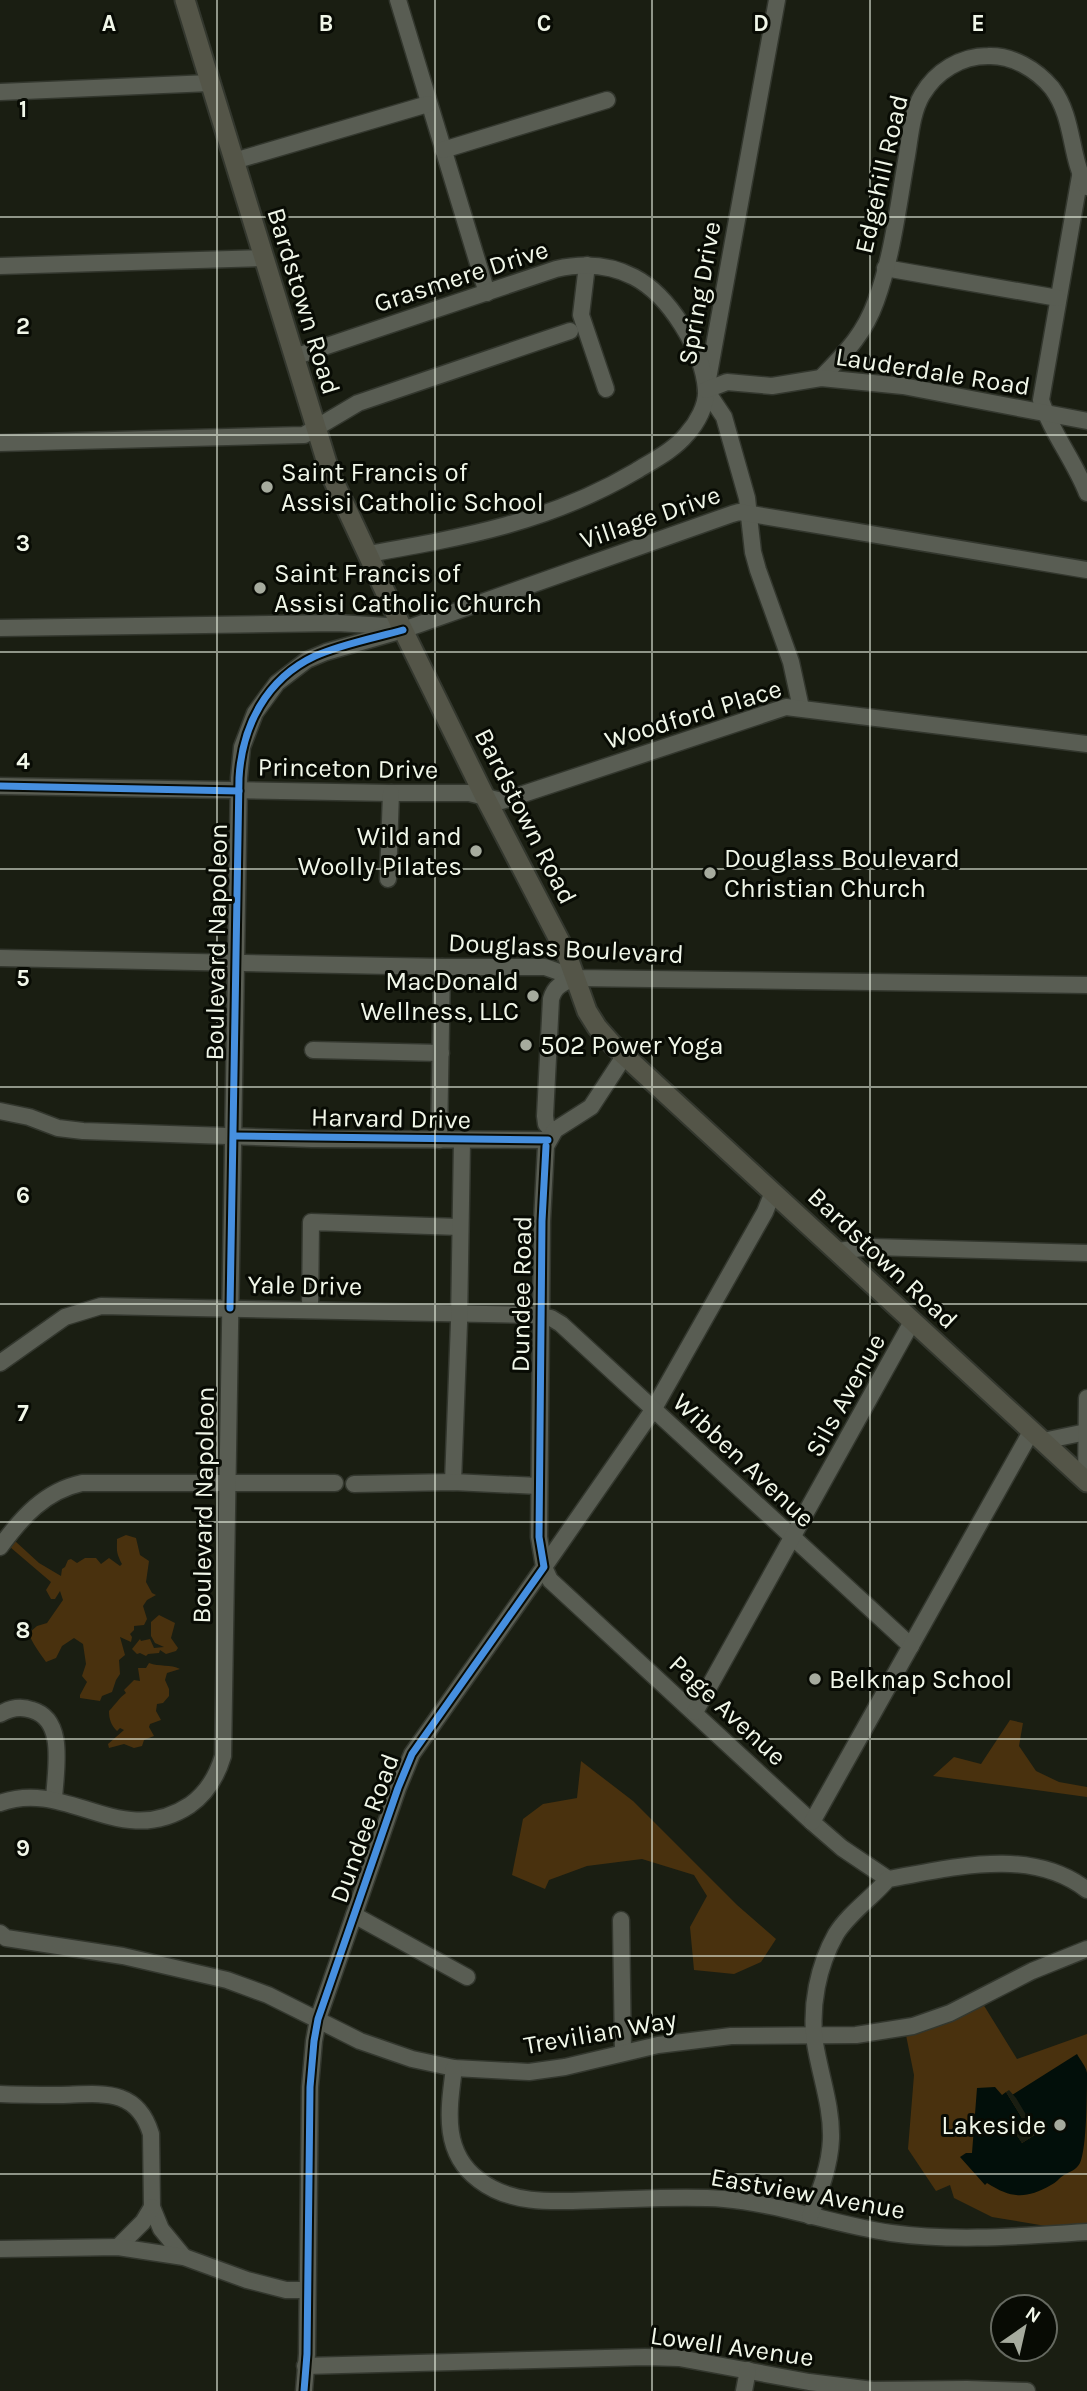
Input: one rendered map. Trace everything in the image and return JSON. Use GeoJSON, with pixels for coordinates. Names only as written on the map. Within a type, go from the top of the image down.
{"type":"FeatureCollection","features":[{"type":"Feature","properties":{"kind":"main road","name":"Bardstown Road"},"geometry":{"type":"LineString","coordinates":[[185,0],[330,474],[403,631],[567,955],[583,1003],[597,1027],[1086,1482]]}},
{"type":"Feature","properties":{"kind":"street"},"geometry":{"type":"LineString","coordinates":[[398,0],[487,293]]}},
{"type":"Feature","properties":{"kind":"street","name":"Spring Drive"},"geometry":{"type":"LineString","coordinates":[[777,0],[706,390],[724,417],[751,515],[753,552],[791,662],[801,708]]}},
{"type":"Feature","properties":{"kind":"street","name":"Edgehill Road"},"geometry":{"type":"LineString","coordinates":[[821,378],[857,341],[867,324],[885,268],[919,102],[929,84],[954,64],[978,56],[1004,57],[1025,65],[1043,79],[1064,109],[1084,182]]}},
{"type":"Feature","properties":{"kind":"street"},"geometry":{"type":"LineString","coordinates":[[0,92],[210,83]]}},
{"type":"Feature","properties":{"kind":"street"},"geometry":{"type":"LineString","coordinates":[[443,150],[607,100]]}},
{"type":"Feature","properties":{"kind":"street"},"geometry":{"type":"LineString","coordinates":[[234,160],[428,104]]}},
{"type":"Feature","properties":{"kind":"street"},"geometry":{"type":"LineString","coordinates":[[1084,182],[1058,298],[1041,400],[1045,414],[1077,467],[1087,493]]}},
{"type":"Feature","properties":{"kind":"street"},"geometry":{"type":"LineString","coordinates":[[0,266],[262,258]]}},
{"type":"Feature","properties":{"kind":"street"},"geometry":{"type":"LineString","coordinates":[[587,265],[581,315],[606,389]]}},
{"type":"Feature","properties":{"kind":"street","name":"Grasmere Drive"},"geometry":{"type":"LineString","coordinates":[[293,357],[556,269],[587,265],[611,268],[633,276],[654,290],[667,304],[695,352],[706,390]]}},
{"type":"Feature","properties":{"kind":"street"},"geometry":{"type":"LineString","coordinates":[[885,268],[1058,298]]}},
{"type":"Feature","properties":{"kind":"street"},"geometry":{"type":"LineString","coordinates":[[0,443],[303,435],[358,402],[570,331]]}},
{"type":"Feature","properties":{"kind":"street","name":"Lauderdale Road"},"geometry":{"type":"LineString","coordinates":[[706,390],[727,382],[772,386],[821,378],[903,386],[1087,421]]}},
{"type":"Feature","properties":{"kind":"street"},"geometry":{"type":"LineString","coordinates":[[368,554],[486,531],[546,515],[585,498],[665,454],[680,441],[702,410],[706,390]]}},
{"type":"Feature","properties":{"kind":"street","name":"Village Drive"},"geometry":{"type":"LineString","coordinates":[[403,631],[739,512],[1087,570]]}},
{"type":"Feature","properties":{"kind":"street"},"geometry":{"type":"LineString","coordinates":[[0,628],[337,623],[388,626],[403,631]]}},
{"type":"Feature","properties":{"kind":"street","name":"Boulevard Napoleon"},"geometry":{"type":"LineString","coordinates":[[0,1803],[23,1798],[54,1800],[119,1819],[154,1820],[195,1801],[216,1776],[224,1746],[240,762],[246,734],[255,713],[277,683],[296,667],[316,656],[403,631]]}},
{"type":"Feature","properties":{"kind":"street","name":"Woodford Place"},"geometry":{"type":"LineString","coordinates":[[485,797],[502,802],[786,707],[1087,744]]}},
{"type":"Feature","properties":{"kind":"street","name":"Princeton Drive"},"geometry":{"type":"LineString","coordinates":[[0,786],[469,793],[485,797]]}},
{"type":"Feature","properties":{"kind":"street"},"geometry":{"type":"LineString","coordinates":[[388,879],[391,793]]}},
{"type":"Feature","properties":{"kind":"street","name":"Douglass Boulevard"},"geometry":{"type":"LineString","coordinates":[[0,958],[545,967],[576,978],[1087,985]]}},
{"type":"Feature","properties":{"kind":"street"},"geometry":{"type":"LineString","coordinates":[[439,1140],[442,967]]}},
{"type":"Feature","properties":{"kind":"street","name":"Dundee Road"},"geometry":{"type":"LineString","coordinates":[[304,2391],[307,2354],[310,2087],[318,2019],[412,1754],[544,1567],[539,1537],[541,1316],[549,1139],[545,1116],[551,999],[553,990],[560,984],[576,978]]}},
{"type":"Feature","properties":{"kind":"street"},"geometry":{"type":"LineString","coordinates":[[313,1050],[441,1053]]}},
{"type":"Feature","properties":{"kind":"street"},"geometry":{"type":"LineString","coordinates":[[549,1139],[591,1107],[625,1055]]}},
{"type":"Feature","properties":{"kind":"street","name":"Harvard Drive"},"geometry":{"type":"LineString","coordinates":[[0,1111],[29,1117],[58,1128],[83,1131],[462,1141],[549,1139]]}},
{"type":"Feature","properties":{"kind":"street"},"geometry":{"type":"LineString","coordinates":[[453,1482],[462,1141]]}},
{"type":"Feature","properties":{"kind":"street"},"geometry":{"type":"LineString","coordinates":[[544,1567],[653,1410],[765,1213],[773,1192]]}},
{"type":"Feature","properties":{"kind":"street"},"geometry":{"type":"LineString","coordinates":[[310,1310],[311,1222],[460,1227]]}},
{"type":"Feature","properties":{"kind":"street"},"geometry":{"type":"LineString","coordinates":[[837,1251],[872,1247],[1087,1253]]}},
{"type":"Feature","properties":{"kind":"street","name":"Yale Drive"},"geometry":{"type":"LineString","coordinates":[[0,1363],[65,1317],[101,1306],[541,1316]]}},
{"type":"Feature","properties":{"kind":"street","name":"Wibben Avenue"},"geometry":{"type":"LineString","coordinates":[[541,1316],[561,1324],[911,1646]]}},
{"type":"Feature","properties":{"kind":"street","name":"Sils Avenue"},"geometry":{"type":"LineString","coordinates":[[695,1712],[913,1320]]}},
{"type":"Feature","properties":{"kind":"street"},"geometry":{"type":"LineString","coordinates":[[1086,1482],[1087,1398]]}},
{"type":"Feature","properties":{"kind":"street"},"geometry":{"type":"LineString","coordinates":[[812,1822],[911,1646],[1037,1436],[1086,1432]]}},
{"type":"Feature","properties":{"kind":"street"},"geometry":{"type":"LineString","coordinates":[[0,1548],[38,1503],[59,1490],[91,1482],[335,1483]]}},
{"type":"Feature","properties":{"kind":"street"},"geometry":{"type":"LineString","coordinates":[[354,1484],[453,1482],[539,1486]]}},
{"type":"Feature","properties":{"kind":"street","name":"Page Avenue"},"geometry":{"type":"LineString","coordinates":[[544,1567],[550,1580],[812,1822],[842,1848],[888,1879]]}},
{"type":"Feature","properties":{"kind":"street"},"geometry":{"type":"LineString","coordinates":[[0,1714],[15,1708],[34,1710],[52,1726],[56,1738],[54,1800]]}},
{"type":"Feature","properties":{"kind":"street"},"geometry":{"type":"LineString","coordinates":[[810,2216],[823,2182],[830,2155],[831,2136],[828,2100],[814,2035],[817,1985],[829,1947],[838,1930],[888,1879],[957,1867],[1032,1867],[1058,1873],[1087,1890]]}},
{"type":"Feature","properties":{"kind":"street"},"geometry":{"type":"LineString","coordinates":[[354,1915],[467,1977]]}},
{"type":"Feature","properties":{"kind":"street"},"geometry":{"type":"LineString","coordinates":[[621,1920],[623,2052]]}},
{"type":"Feature","properties":{"kind":"street","name":"Trevilian Way"},"geometry":{"type":"LineString","coordinates":[[2,1936],[188,1970],[268,1995],[360,2041],[384,2050],[454,2068],[529,2072],[565,2067],[623,2052],[731,2036],[881,2032],[914,2026],[950,2013],[1032,1971],[1087,1949]]}},
{"type":"Feature","properties":{"kind":"street","name":"Eastview Avenue"},"geometry":{"type":"LineString","coordinates":[[454,2068],[449,2116],[450,2136],[455,2150],[474,2177],[500,2192],[517,2197],[545,2201],[726,2199],[756,2203],[887,2233],[932,2238],[1087,2232]]}},
{"type":"Feature","properties":{"kind":"street"},"geometry":{"type":"LineString","coordinates":[[0,2094],[105,2094],[133,2104],[144,2116],[151,2134],[152,2207],[161,2229],[184,2257]]}},
{"type":"Feature","properties":{"kind":"street"},"geometry":{"type":"LineString","coordinates":[[118,2246],[143,2222],[152,2207]]}},
{"type":"Feature","properties":{"kind":"street"},"geometry":{"type":"LineString","coordinates":[[0,2249],[118,2246],[184,2257],[247,2280],[286,2290],[307,2290]]}},
{"type":"Feature","properties":{"kind":"street","name":"Lowell Avenue"},"geometry":{"type":"LineString","coordinates":[[305,2366],[679,2358],[873,2391],[1027,2391]]}},
{"type":"Feature","properties":{"kind":"street"},"geometry":{"type":"LineString","coordinates":[[744,2391],[748,2370]]}},
{"type":"Feature","properties":{"kind":"shaded area"},"geometry":{"type":"Polygon","coordinates":[[[126,1535],[136,1538],[140,1555],[149,1561],[146,1582],[156,1595],[143,1606],[147,1619],[144,1625],[134,1626],[130,1634],[131,1642],[120,1637],[125,1655],[119,1660],[120,1674],[112,1692],[102,1696],[100,1701],[80,1698],[87,1682],[82,1676],[86,1664],[83,1644],[74,1638],[62,1646],[56,1658],[46,1662],[29,1633],[37,1626],[47,1623],[63,1600],[60,1591],[55,1599],[51,1599],[46,1590],[51,1582],[10,1547],[15,1541],[39,1563],[61,1576],[62,1569],[71,1559],[77,1563],[85,1558],[96,1558],[101,1564],[109,1558],[120,1566],[122,1564],[117,1552],[117,1539],[126,1535]]]}},
{"type":"Feature","properties":{"kind":"shaded area"},"geometry":{"type":"Polygon","coordinates":[[[159,1615],[175,1623],[171,1638],[178,1648],[166,1654],[160,1650],[159,1653],[146,1656],[137,1654],[132,1649],[140,1639],[150,1639],[154,1648],[164,1647],[155,1643],[151,1636],[151,1622],[159,1615]]]}},
{"type":"Feature","properties":{"kind":"shaded area"},"geometry":{"type":"Polygon","coordinates":[[[149,1663],[180,1669],[167,1673],[165,1680],[169,1696],[163,1703],[157,1704],[156,1711],[161,1720],[149,1727],[154,1736],[144,1740],[142,1746],[134,1748],[124,1744],[109,1748],[108,1744],[124,1730],[115,1729],[109,1711],[134,1680],[140,1681],[138,1668],[146,1668],[149,1663]]]}},
{"type":"Feature","properties":{"kind":"shaded area"},"geometry":{"type":"Polygon","coordinates":[[[1010,1720],[1023,1723],[1019,1746],[1036,1771],[1059,1782],[1087,1787],[1087,1797],[933,1776],[954,1757],[981,1764],[1010,1720]]]}},
{"type":"Feature","properties":{"kind":"shaded area"},"geometry":{"type":"Polygon","coordinates":[[[581,1761],[633,1801],[737,1905],[776,1939],[761,1962],[734,1974],[694,1970],[690,1927],[707,1896],[694,1875],[642,1859],[587,1866],[549,1880],[545,1889],[512,1875],[523,1819],[543,1804],[577,1798],[581,1761]]]}},
{"type":"Feature","properties":{"kind":"shaded area"},"geometry":{"type":"Polygon","coordinates":[[[983,2004],[1017,2059],[1087,2034],[1087,2223],[1046,2226],[992,2217],[954,2198],[950,2185],[936,2191],[908,2149],[914,2075],[906,2035],[983,2004]]]}},
{"type":"Feature","properties":{"kind":"shaded area","name":"Lakeside"},"geometry":{"type":"Polygon","coordinates":[[[1077,2054],[1087,2073],[1085,2132],[1078,2166],[1053,2184],[1026,2195],[1004,2192],[987,2183],[985,2185],[960,2157],[972,2153],[977,2088],[995,2087],[1002,2095],[1006,2092],[1025,2123],[1014,2131],[1022,2143],[1041,2131],[1035,2129],[1012,2095],[1077,2054]]]}},
{"type":"Feature","properties":{"kind":"pier"},"geometry":{"type":"Polygon","coordinates":[[[1009,2090],[1034,2128],[1038,2126],[1041,2131],[1022,2143],[1014,2131],[1025,2123],[1006,2092],[1009,2090]]]}},
{"type":"Feature","properties":{"kind":"cycle path"},"geometry":{"type":"LineString","coordinates":[[230,1308],[239,778],[245,740],[251,723],[270,691],[298,666],[336,648],[403,630]]}},
{"type":"Feature","properties":{"kind":"cycle path"},"geometry":{"type":"LineString","coordinates":[[0,786],[239,791]]}},
{"type":"Feature","properties":{"kind":"cycle path"},"geometry":{"type":"LineString","coordinates":[[234,1136],[548,1140]]}},
{"type":"Feature","properties":{"kind":"cycle path"},"geometry":{"type":"LineString","coordinates":[[304,2391],[307,2354],[310,2087],[318,2019],[412,1754],[544,1567],[539,1537],[542,1221],[546,1146]]}},
{"type":"Feature","properties":{"kind":"place","name":"Saint Francis of Assisi Catholic School"},"geometry":{"type":"Point","coordinates":[267,487]}},
{"type":"Feature","properties":{"kind":"place","name":"Saint Francis of Assisi Catholic Church"},"geometry":{"type":"Point","coordinates":[260,588]}},
{"type":"Feature","properties":{"kind":"place","name":"Wild and Woolly Pilates"},"geometry":{"type":"Point","coordinates":[476,851]}},
{"type":"Feature","properties":{"kind":"place","name":"Douglass Boulevard Christian Church"},"geometry":{"type":"Point","coordinates":[710,873]}},
{"type":"Feature","properties":{"kind":"place","name":"MacDonald Wellness, LLC"},"geometry":{"type":"Point","coordinates":[533,996]}},
{"type":"Feature","properties":{"kind":"place","name":"502 Power Yoga"},"geometry":{"type":"Point","coordinates":[526,1045]}},
{"type":"Feature","properties":{"kind":"place","name":"Belknap School"},"geometry":{"type":"Point","coordinates":[815,1679]}},
{"type":"Feature","properties":{"kind":"place","name":"Lakeside"},"geometry":{"type":"Point","coordinates":[1060,2125]}}]}
